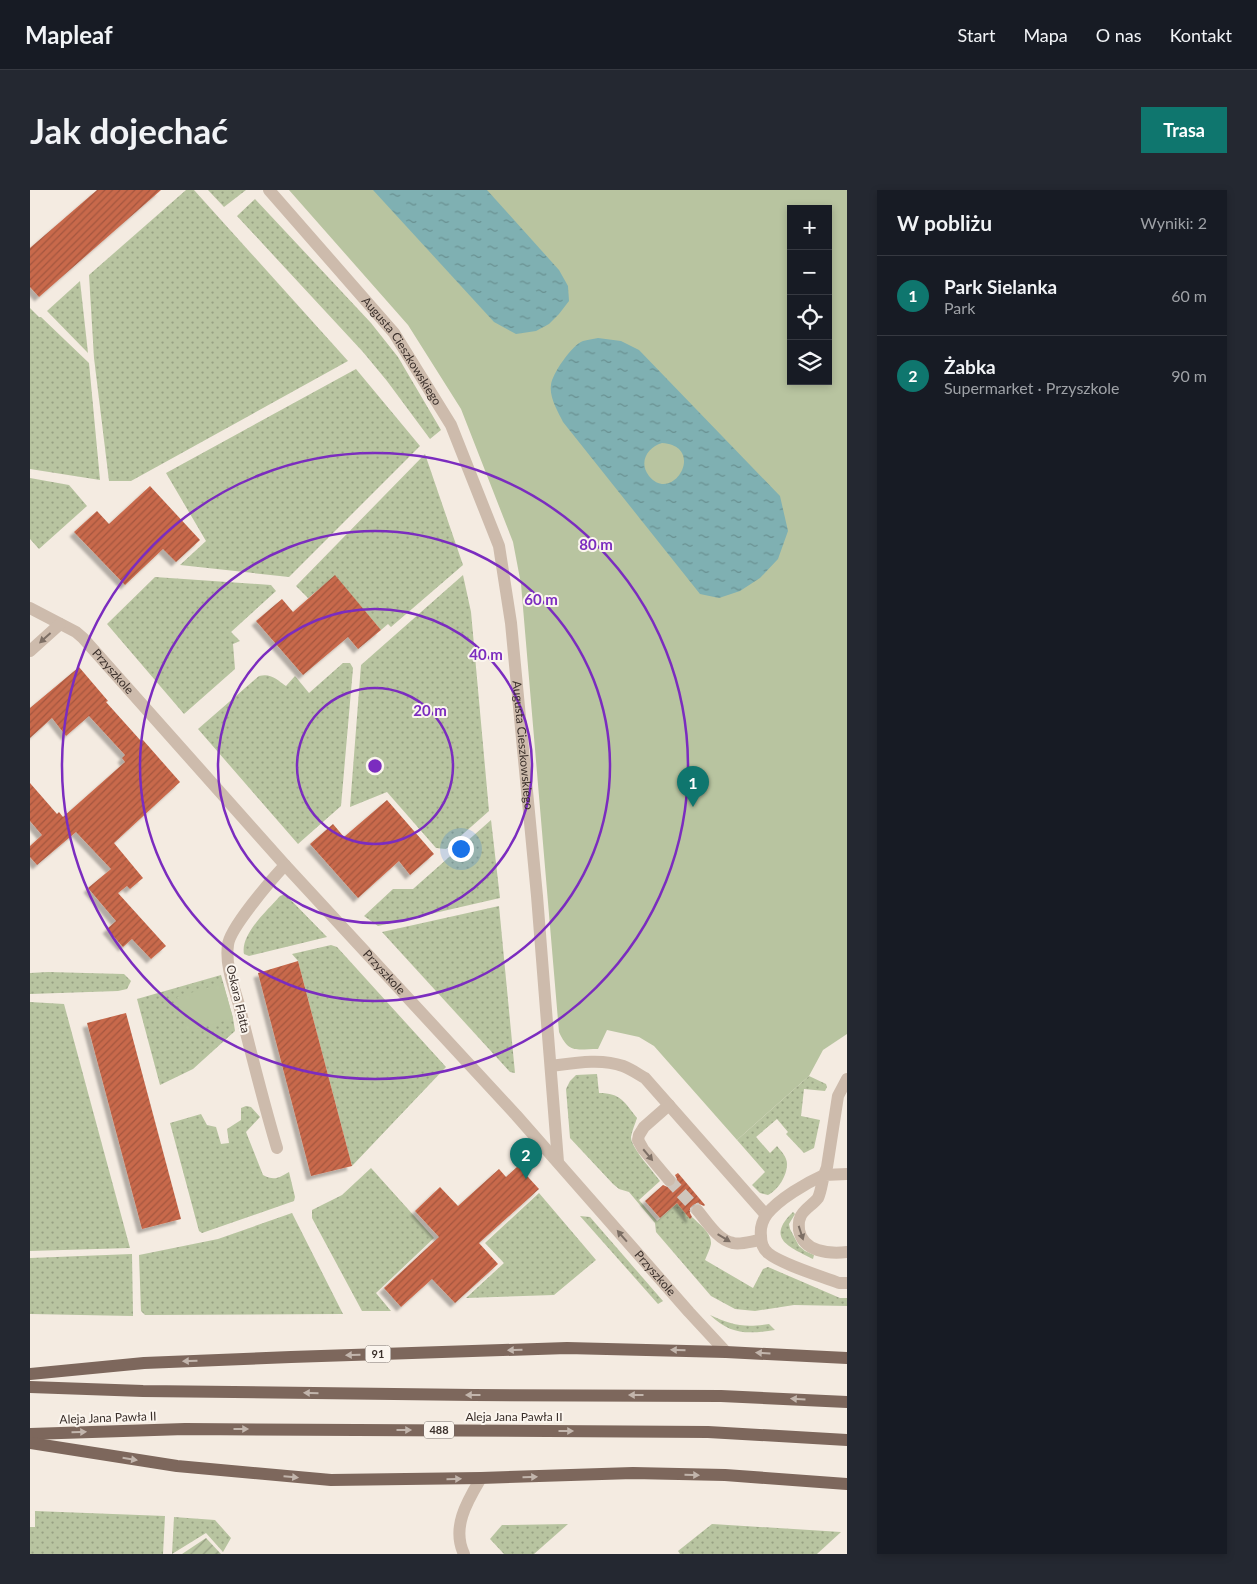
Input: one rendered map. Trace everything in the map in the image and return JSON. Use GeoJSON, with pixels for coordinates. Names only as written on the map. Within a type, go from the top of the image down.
{"type":"FeatureCollection","features":[{"type":"Feature","properties":{"kind":"main road","name":"91"},"geometry":{"type":"LineString","coordinates":[[30,1374],[144,1363],[291,1356],[567,1348],[726,1352]]}},
{"type":"Feature","properties":{"kind":"main road"},"geometry":{"type":"LineString","coordinates":[[726,1352],[847,1358]]}},
{"type":"Feature","properties":{"kind":"main road","name":"Aleja Jana Pawła II"},"geometry":{"type":"LineString","coordinates":[[30,1387],[328,1394],[721,1396],[847,1402]]}},
{"type":"Feature","properties":{"kind":"main road","name":"Aleja Jana Pawła II"},"geometry":{"type":"LineString","coordinates":[[30,1434],[185,1429],[679,1432],[847,1440]]}},
{"type":"Feature","properties":{"kind":"main road"},"geometry":{"type":"LineString","coordinates":[[30,1443],[177,1466],[331,1480],[633,1473],[725,1475],[847,1484]]}},
{"type":"Feature","properties":{"kind":"street","name":"Augusta Cieszkowskiego"},"geometry":{"type":"LineString","coordinates":[[269,190],[394,333],[451,425],[499,546],[511,622],[538,896],[558,1162]]}},
{"type":"Feature","properties":{"kind":"street","name":"Przyszkole"},"geometry":{"type":"LineString","coordinates":[[30,608],[76,632],[83,638],[285,865],[558,1162],[726,1352]]}},
{"type":"Feature","properties":{"kind":"street"},"geometry":{"type":"LineString","coordinates":[[30,652],[60,624]]}},
{"type":"Feature","properties":{"kind":"street","name":"Oskara Flatta"},"geometry":{"type":"LineString","coordinates":[[277,1148],[231,976],[228,945],[231,936],[264,887],[285,865]]}},
{"type":"Feature","properties":{"kind":"street"},"geometry":{"type":"LineString","coordinates":[[551,1066],[597,1062],[624,1067],[644,1078],[766,1215]]}},
{"type":"Feature","properties":{"kind":"street"},"geometry":{"type":"LineString","coordinates":[[847,1079],[838,1096],[827,1167],[819,1197],[800,1218],[798,1226],[800,1235],[806,1244],[812,1248],[830,1253],[847,1252]]}},
{"type":"Feature","properties":{"kind":"street"},"geometry":{"type":"LineString","coordinates":[[669,1105],[644,1127],[638,1140],[643,1149],[669,1180]]}},
{"type":"Feature","properties":{"kind":"street"},"geometry":{"type":"LineString","coordinates":[[847,1174],[824,1176],[812,1181],[781,1202],[766,1215],[760,1228],[761,1240],[766,1252],[775,1258],[839,1282],[847,1283]]}},
{"type":"Feature","properties":{"kind":"street"},"geometry":{"type":"LineString","coordinates":[[698,1211],[718,1235],[725,1240],[735,1244],[761,1240]]}},
{"type":"Feature","properties":{"kind":"street"},"geometry":{"type":"LineString","coordinates":[[464,1554],[462,1550],[460,1521],[464,1508],[481,1478]]}},
{"type":"Feature","properties":{"kind":"green space"},"geometry":{"type":"Polygon","coordinates":[[[186,190],[194,190],[348,361],[131,481],[109,481],[94,358],[89,275],[186,190]]]}},
{"type":"Feature","properties":{"kind":"green space"},"geometry":{"type":"Polygon","coordinates":[[[208,190],[246,190],[224,207],[208,190]]]}},
{"type":"Feature","properties":{"kind":"green space"},"geometry":{"type":"Polygon","coordinates":[[[289,190],[847,190],[847,1034],[823,1050],[809,1076],[737,1140],[654,1046],[639,1037],[607,1030],[598,1049],[574,1049],[566,1044],[559,1032],[521,584],[513,542],[461,409],[408,325],[289,190]]]}},
{"type":"Feature","properties":{"kind":"green space"},"geometry":{"type":"Polygon","coordinates":[[[255,199],[371,323],[398,357],[441,430],[430,439],[363,352],[237,216],[255,199]]]}},
{"type":"Feature","properties":{"kind":"green space"},"geometry":{"type":"Polygon","coordinates":[[[80,281],[88,353],[47,311],[80,281]]]}},
{"type":"Feature","properties":{"kind":"green space"},"geometry":{"type":"Polygon","coordinates":[[[30,308],[89,363],[100,480],[30,469],[30,308]]]}},
{"type":"Feature","properties":{"kind":"green space"},"geometry":{"type":"Polygon","coordinates":[[[356,369],[420,446],[289,577],[180,565],[206,541],[166,473],[356,369]]]}},
{"type":"Feature","properties":{"kind":"green space"},"geometry":{"type":"Polygon","coordinates":[[[425,454],[463,565],[391,627],[388,624],[381,630],[335,576],[308,598],[296,586],[425,454]]]}},
{"type":"Feature","properties":{"kind":"green space"},"geometry":{"type":"Polygon","coordinates":[[[30,478],[69,485],[87,506],[39,549],[30,539],[30,478]]]}},
{"type":"Feature","properties":{"kind":"green space"},"geometry":{"type":"Polygon","coordinates":[[[463,575],[471,612],[489,811],[446,849],[436,848],[387,792],[350,807],[361,665],[463,575]]]}},
{"type":"Feature","properties":{"kind":"green space"},"geometry":{"type":"Polygon","coordinates":[[[155,577],[271,585],[276,591],[231,632],[240,641],[233,644],[235,669],[184,714],[107,624],[155,577]]]}},
{"type":"Feature","properties":{"kind":"green space"},"geometry":{"type":"Polygon","coordinates":[[[343,663],[350,663],[353,668],[341,806],[298,844],[198,729],[259,676],[270,676],[286,686],[295,676],[309,693],[343,663]]]}},
{"type":"Feature","properties":{"kind":"green space"},"geometry":{"type":"Polygon","coordinates":[[[491,820],[500,898],[378,926],[364,916],[393,889],[413,889],[491,820]]]}},
{"type":"Feature","properties":{"kind":"green space"},"geometry":{"type":"Polygon","coordinates":[[[285,894],[327,937],[249,956],[244,954],[246,938],[250,931],[262,915],[280,896],[285,894]]]}},
{"type":"Feature","properties":{"kind":"green space"},"geometry":{"type":"Polygon","coordinates":[[[499,906],[515,1073],[510,1072],[382,932],[499,906]]]}},
{"type":"Feature","properties":{"kind":"green space"},"geometry":{"type":"Polygon","coordinates":[[[331,945],[337,947],[446,1067],[352,1166],[298,961],[292,954],[331,945]]]}},
{"type":"Feature","properties":{"kind":"green space"},"geometry":{"type":"Polygon","coordinates":[[[30,973],[124,974],[131,981],[127,989],[118,991],[30,994],[30,973]]]}},
{"type":"Feature","properties":{"kind":"green space"},"geometry":{"type":"Polygon","coordinates":[[[221,975],[235,1031],[193,1069],[160,1085],[137,999],[221,975]]]}},
{"type":"Feature","properties":{"kind":"green space"},"geometry":{"type":"Polygon","coordinates":[[[223,983],[233,1018],[187,1032],[177,997],[223,983]]]}},
{"type":"Feature","properties":{"kind":"green space"},"geometry":{"type":"Polygon","coordinates":[[[30,1002],[64,1004],[130,1248],[30,1251],[30,1002]]]}},
{"type":"Feature","properties":{"kind":"green space"},"geometry":{"type":"Polygon","coordinates":[[[597,1074],[599,1093],[606,1093],[621,1099],[637,1118],[631,1135],[632,1142],[638,1153],[660,1181],[639,1200],[657,1221],[677,1203],[690,1218],[692,1217],[707,1232],[711,1240],[705,1260],[753,1288],[763,1269],[768,1267],[840,1298],[847,1298],[847,1306],[794,1305],[755,1311],[735,1309],[711,1296],[656,1232],[655,1223],[629,1192],[619,1189],[613,1184],[570,1138],[566,1089],[576,1075],[597,1074]]]}},
{"type":"Feature","properties":{"kind":"green space"},"geometry":{"type":"Polygon","coordinates":[[[809,1076],[826,1084],[827,1087],[825,1091],[804,1089],[801,1116],[820,1120],[814,1148],[804,1153],[786,1134],[788,1132],[777,1119],[756,1137],[770,1153],[777,1146],[784,1154],[787,1169],[784,1178],[775,1190],[768,1195],[760,1193],[752,1185],[765,1172],[737,1140],[809,1076]]]}},
{"type":"Feature","properties":{"kind":"green space"},"geometry":{"type":"Polygon","coordinates":[[[251,1107],[260,1117],[246,1132],[263,1175],[276,1178],[289,1172],[295,1197],[294,1201],[202,1233],[199,1231],[170,1123],[201,1114],[207,1125],[216,1127],[221,1144],[229,1143],[227,1129],[241,1120],[241,1108],[251,1107]]]}},
{"type":"Feature","properties":{"kind":"green space"},"geometry":{"type":"Polygon","coordinates":[[[371,1168],[434,1238],[376,1293],[391,1311],[362,1311],[312,1218],[312,1210],[342,1195],[371,1168]]]}},
{"type":"Feature","properties":{"kind":"green space"},"geometry":{"type":"Polygon","coordinates":[[[539,1193],[596,1260],[554,1295],[466,1298],[504,1263],[485,1243],[539,1193]]]}},
{"type":"Feature","properties":{"kind":"green space"},"geometry":{"type":"Polygon","coordinates":[[[793,1212],[795,1214],[789,1224],[790,1229],[799,1246],[814,1255],[813,1259],[789,1246],[781,1236],[781,1229],[785,1221],[793,1212]]]}},
{"type":"Feature","properties":{"kind":"green space"},"geometry":{"type":"Polygon","coordinates":[[[292,1213],[343,1314],[145,1315],[141,1311],[139,1255],[218,1239],[292,1213]]]}},
{"type":"Feature","properties":{"kind":"green space"},"geometry":{"type":"Polygon","coordinates":[[[580,1216],[590,1217],[663,1301],[658,1304],[580,1216]]]}},
{"type":"Feature","properties":{"kind":"green space"},"geometry":{"type":"Polygon","coordinates":[[[132,1254],[133,1316],[30,1314],[30,1258],[132,1254]]]}},
{"type":"Feature","properties":{"kind":"green space"},"geometry":{"type":"Polygon","coordinates":[[[710,1315],[738,1325],[769,1324],[775,1330],[740,1332],[732,1330],[710,1315]]]}},
{"type":"Feature","properties":{"kind":"green space"},"geometry":{"type":"Polygon","coordinates":[[[35,1511],[165,1516],[163,1554],[30,1554],[30,1527],[35,1527],[35,1511]]]}},
{"type":"Feature","properties":{"kind":"green space"},"geometry":{"type":"Polygon","coordinates":[[[174,1517],[215,1520],[231,1538],[223,1552],[206,1533],[172,1554],[174,1517]]]}},
{"type":"Feature","properties":{"kind":"green space"},"geometry":{"type":"Polygon","coordinates":[[[568,1524],[534,1554],[504,1554],[490,1539],[502,1525],[568,1524]]]}},
{"type":"Feature","properties":{"kind":"green space"},"geometry":{"type":"Polygon","coordinates":[[[712,1524],[841,1532],[817,1554],[680,1554],[678,1551],[712,1524]]]}},
{"type":"Feature","properties":{"kind":"green space"},"geometry":{"type":"Polygon","coordinates":[[[206,1538],[221,1554],[182,1554],[206,1538]]]}},
{"type":"Feature","properties":{"kind":"water"},"geometry":{"type":"Polygon","coordinates":[[[373,190],[487,190],[559,270],[568,286],[569,301],[549,324],[536,331],[516,334],[494,322],[373,190]]]}},
{"type":"Feature","properties":{"kind":"water"},"geometry":{"type":"Polygon","coordinates":[[[598,338],[621,341],[639,350],[780,496],[788,531],[778,559],[760,578],[740,591],[719,598],[700,594],[563,422],[551,394],[552,380],[563,360],[574,348],[583,341],[598,338]],[[662,443],[653,448],[646,456],[644,466],[646,471],[658,483],[667,484],[676,479],[681,472],[684,462],[682,454],[675,446],[662,443]]]}},
{"type":"Feature","properties":{"kind":"building"},"geometry":{"type":"Polygon","coordinates":[[[97,190],[161,190],[39,297],[30,287],[30,248],[97,190]]]}},
{"type":"Feature","properties":{"kind":"building"},"geometry":{"type":"Polygon","coordinates":[[[150,486],[200,540],[176,562],[163,549],[125,585],[74,532],[97,511],[109,524],[150,486]]]}},
{"type":"Feature","properties":{"kind":"building"},"geometry":{"type":"Polygon","coordinates":[[[335,575],[381,630],[358,649],[348,637],[303,675],[256,621],[282,599],[293,612],[335,575]]]}},
{"type":"Feature","properties":{"kind":"building"},"geometry":{"type":"Polygon","coordinates":[[[79,667],[108,701],[106,702],[180,782],[114,843],[143,878],[130,889],[127,886],[118,893],[166,946],[151,959],[132,939],[123,947],[107,929],[116,921],[88,888],[111,869],[76,832],[37,865],[30,857],[30,846],[42,835],[30,821],[30,783],[57,814],[59,812],[63,817],[125,762],[122,758],[125,755],[89,716],[66,736],[52,718],[30,738],[30,708],[79,667]]]}},
{"type":"Feature","properties":{"kind":"building"},"geometry":{"type":"Polygon","coordinates":[[[387,800],[434,854],[410,875],[399,861],[358,898],[310,844],[333,824],[344,837],[387,800]]]}},
{"type":"Feature","properties":{"kind":"building"},"geometry":{"type":"Polygon","coordinates":[[[298,961],[352,1166],[311,1176],[258,973],[298,961]]]}},
{"type":"Feature","properties":{"kind":"building"},"geometry":{"type":"Polygon","coordinates":[[[126,1013],[181,1219],[142,1229],[87,1023],[126,1013]]]}},
{"type":"Feature","properties":{"kind":"building"},"geometry":{"type":"Polygon","coordinates":[[[518,1166],[539,1189],[479,1243],[498,1264],[455,1303],[432,1279],[401,1307],[384,1288],[439,1237],[415,1211],[440,1187],[458,1206],[499,1169],[506,1177],[518,1166]]]}},
{"type":"Feature","properties":{"kind":"building"},"geometry":{"type":"Polygon","coordinates":[[[678,1173],[705,1205],[697,1203],[693,1205],[690,1208],[692,1217],[690,1219],[677,1203],[660,1218],[645,1201],[663,1185],[670,1188],[675,1186],[677,1179],[675,1175],[678,1173]]]}},
{"type":"Feature","properties":{"kind":"tunnel"},"geometry":{"type":"LineString","coordinates":[[669,1180],[698,1211]]}},
{"type":"Feature","properties":{"kind":"place","name":"Park Sielanka"},"geometry":{"type":"Point","coordinates":[693,807]}},
{"type":"Feature","properties":{"kind":"place","name":"Żabka"},"geometry":{"type":"Point","coordinates":[526,1179]}}]}
